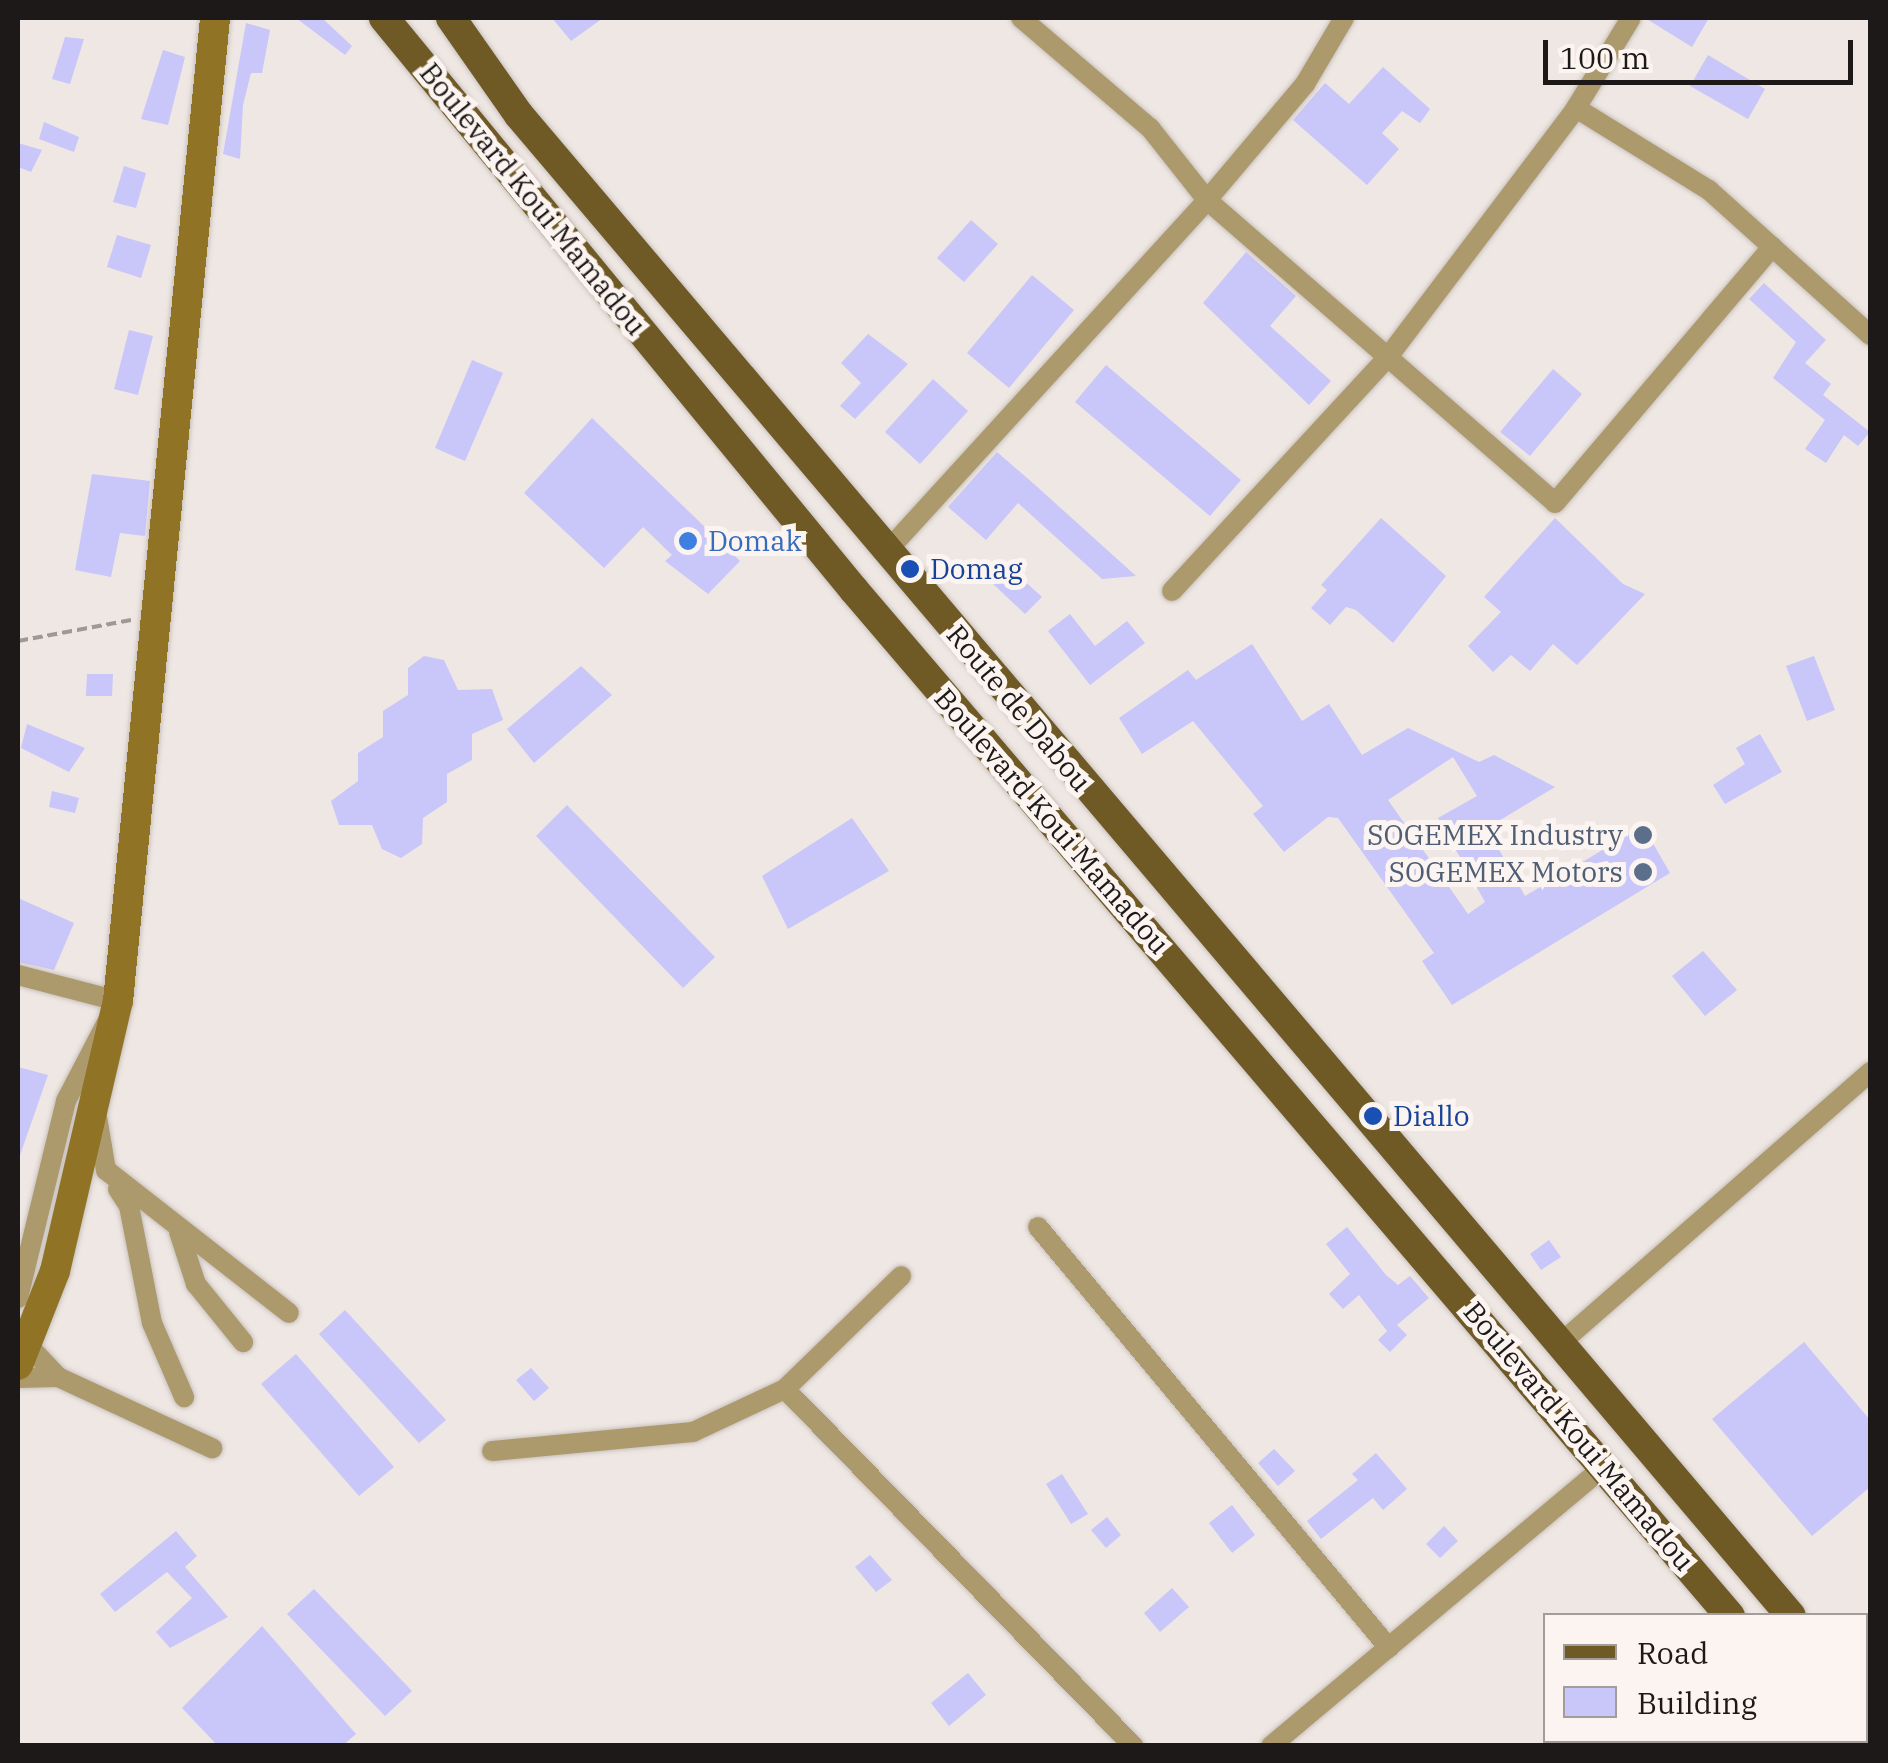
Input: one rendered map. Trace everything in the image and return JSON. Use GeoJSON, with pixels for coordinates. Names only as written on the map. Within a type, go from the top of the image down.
{"type":"FeatureCollection","features":[{"type":"Feature","properties":{"kind":"main road","name":"Boulevard Koui Mamadou"},"geometry":{"type":"LineString","coordinates":[[384,18],[854,590],[1728,1613]]}},
{"type":"Feature","properties":{"kind":"main road","name":"Route de Dabou"},"geometry":{"type":"LineString","coordinates":[[451,18],[518,114],[1265,1004],[1562,1342]]}},
{"type":"Feature","properties":{"kind":"main road","name":"Boulevard Koui Mamadou"},"geometry":{"type":"LineString","coordinates":[[1562,1342],[1788,1613]]}},
{"type":"Feature","properties":{"kind":"street"},"geometry":{"type":"LineString","coordinates":[[212,1448],[58,1377],[22,1354],[96,1110],[118,1001],[215,18]]}},
{"type":"Feature","properties":{"kind":"street"},"geometry":{"type":"LineString","coordinates":[[1022,18],[1150,128],[1207,200],[1556,503],[1772,247]]}},
{"type":"Feature","properties":{"kind":"street"},"geometry":{"type":"LineString","coordinates":[[1046,36],[1059,18]]}},
{"type":"Feature","properties":{"kind":"street"},"geometry":{"type":"LineString","coordinates":[[887,550],[1207,200],[1305,84],[1344,18]]}},
{"type":"Feature","properties":{"kind":"street"},"geometry":{"type":"LineString","coordinates":[[1172,591],[1388,358],[1576,108],[1631,18]]}},
{"type":"Feature","properties":{"kind":"street"},"geometry":{"type":"LineString","coordinates":[[1576,108],[1709,190],[1870,335]]}},
{"type":"Feature","properties":{"kind":"street"},"geometry":{"type":"LineString","coordinates":[[18,975],[118,1001]]}},
{"type":"Feature","properties":{"kind":"street"},"geometry":{"type":"LineString","coordinates":[[18,1298],[66,1101],[118,1001]]}},
{"type":"Feature","properties":{"kind":"street"},"geometry":{"type":"LineString","coordinates":[[1562,1342],[1870,1072]]}},
{"type":"Feature","properties":{"kind":"street"},"geometry":{"type":"LineString","coordinates":[[96,1110],[106,1170],[130,1206],[152,1323],[184,1397]]}},
{"type":"Feature","properties":{"kind":"street"},"geometry":{"type":"LineString","coordinates":[[106,1170],[179,1232],[289,1313]]}},
{"type":"Feature","properties":{"kind":"street"},"geometry":{"type":"LineString","coordinates":[[1038,1227],[1389,1648]]}},
{"type":"Feature","properties":{"kind":"street"},"geometry":{"type":"LineString","coordinates":[[179,1232],[196,1284],[243,1342]]}},
{"type":"Feature","properties":{"kind":"street"},"geometry":{"type":"LineString","coordinates":[[492,1451],[693,1432],[785,1389],[901,1276]]}},
{"type":"Feature","properties":{"kind":"street"},"geometry":{"type":"LineString","coordinates":[[18,1378],[58,1377]]}},
{"type":"Feature","properties":{"kind":"street"},"geometry":{"type":"LineString","coordinates":[[785,1389],[1133,1746]]}},
{"type":"Feature","properties":{"kind":"street"},"geometry":{"type":"LineString","coordinates":[[1271,1746],[1605,1466]]}},
{"type":"Feature","properties":{"kind":"path"},"geometry":{"type":"LineString","coordinates":[[18,641],[158,614]]}},
{"type":"Feature","properties":{"kind":"building"},"geometry":{"type":"Polygon","coordinates":[[[296,18],[322,18],[352,46],[345,55],[296,18]]]}},
{"type":"Feature","properties":{"kind":"building"},"geometry":{"type":"Polygon","coordinates":[[[552,18],[603,18],[571,41],[552,18]]]}},
{"type":"Feature","properties":{"kind":"building"},"geometry":{"type":"Polygon","coordinates":[[[1645,18],[1709,18],[1692,47],[1645,18]]]}},
{"type":"Feature","properties":{"kind":"building"},"geometry":{"type":"Polygon","coordinates":[[[246,23],[270,30],[262,73],[251,73],[243,105],[240,159],[223,154],[246,23]]]}},
{"type":"Feature","properties":{"kind":"building"},"geometry":{"type":"Polygon","coordinates":[[[65,37],[84,39],[70,84],[52,79],[65,37]]]}},
{"type":"Feature","properties":{"kind":"building"},"geometry":{"type":"Polygon","coordinates":[[[163,50],[185,57],[168,125],[141,119],[163,50]]]}},
{"type":"Feature","properties":{"kind":"building"},"geometry":{"type":"Polygon","coordinates":[[[1708,55],[1765,89],[1748,119],[1690,86],[1708,55]]]}},
{"type":"Feature","properties":{"kind":"building"},"geometry":{"type":"Polygon","coordinates":[[[1383,67],[1430,109],[1420,123],[1402,111],[1382,133],[1399,149],[1367,185],[1293,120],[1325,83],[1349,104],[1383,67]]]}},
{"type":"Feature","properties":{"kind":"building"},"geometry":{"type":"Polygon","coordinates":[[[44,122],[79,137],[74,152],[39,139],[44,122]]]}},
{"type":"Feature","properties":{"kind":"building"},"geometry":{"type":"Polygon","coordinates":[[[18,143],[42,150],[31,172],[18,167],[18,143]]]}},
{"type":"Feature","properties":{"kind":"building"},"geometry":{"type":"Polygon","coordinates":[[[124,166],[146,173],[136,208],[113,202],[124,166]]]}},
{"type":"Feature","properties":{"kind":"building"},"geometry":{"type":"Polygon","coordinates":[[[971,220],[998,244],[964,282],[937,258],[971,220]]]}},
{"type":"Feature","properties":{"kind":"building"},"geometry":{"type":"Polygon","coordinates":[[[117,235],[151,245],[141,278],[107,267],[117,235]]]}},
{"type":"Feature","properties":{"kind":"building"},"geometry":{"type":"Polygon","coordinates":[[[1246,252],[1296,296],[1270,326],[1331,381],[1309,405],[1203,303],[1246,252]]]}},
{"type":"Feature","properties":{"kind":"building"},"geometry":{"type":"Polygon","coordinates":[[[1032,275],[1074,310],[1009,388],[967,353],[1032,275]]]}},
{"type":"Feature","properties":{"kind":"building"},"geometry":{"type":"Polygon","coordinates":[[[1764,283],[1826,340],[1805,363],[1831,384],[1823,395],[1870,432],[1858,446],[1844,435],[1826,463],[1805,449],[1825,420],[1773,378],[1796,342],[1749,299],[1764,283]]]}},
{"type":"Feature","properties":{"kind":"building"},"geometry":{"type":"Polygon","coordinates":[[[129,330],[153,336],[138,395],[114,389],[129,330]]]}},
{"type":"Feature","properties":{"kind":"building"},"geometry":{"type":"Polygon","coordinates":[[[868,334],[908,364],[855,419],[840,406],[861,383],[841,363],[868,334]]]}},
{"type":"Feature","properties":{"kind":"building"},"geometry":{"type":"Polygon","coordinates":[[[472,360],[503,373],[465,461],[435,448],[472,360]]]}},
{"type":"Feature","properties":{"kind":"building"},"geometry":{"type":"Polygon","coordinates":[[[1106,365],[1241,480],[1210,516],[1075,402],[1106,365]]]}},
{"type":"Feature","properties":{"kind":"building"},"geometry":{"type":"Polygon","coordinates":[[[1553,369],[1582,394],[1530,456],[1500,432],[1553,369]]]}},
{"type":"Feature","properties":{"kind":"building"},"geometry":{"type":"Polygon","coordinates":[[[933,379],[968,411],[920,464],[885,432],[933,379]]]}},
{"type":"Feature","properties":{"kind":"building"},"geometry":{"type":"Polygon","coordinates":[[[592,418],[740,561],[708,594],[665,561],[672,555],[643,527],[604,568],[524,493],[592,418]]]}},
{"type":"Feature","properties":{"kind":"building"},"geometry":{"type":"Polygon","coordinates":[[[997,452],[1136,576],[1102,579],[1018,503],[986,540],[948,507],[997,452]]]}},
{"type":"Feature","properties":{"kind":"building"},"geometry":{"type":"Polygon","coordinates":[[[92,474],[150,481],[145,536],[120,533],[111,577],[75,570],[92,474]]]}},
{"type":"Feature","properties":{"kind":"building"},"geometry":{"type":"Polygon","coordinates":[[[1381,518],[1446,576],[1393,643],[1356,610],[1346,607],[1330,625],[1311,608],[1327,590],[1321,585],[1381,518]]]}},
{"type":"Feature","properties":{"kind":"building"},"geometry":{"type":"Polygon","coordinates":[[[1555,518],[1623,584],[1645,594],[1577,665],[1553,644],[1530,671],[1511,655],[1493,672],[1468,646],[1501,612],[1484,597],[1555,518]]]}},
{"type":"Feature","properties":{"kind":"building"},"geometry":{"type":"Polygon","coordinates":[[[1007,565],[1042,597],[1025,614],[991,582],[1007,565]]]}},
{"type":"Feature","properties":{"kind":"building"},"geometry":{"type":"Polygon","coordinates":[[[1070,614],[1095,646],[1127,621],[1145,643],[1090,685],[1048,631],[1070,614]]]}},
{"type":"Feature","properties":{"kind":"building"},"geometry":{"type":"Polygon","coordinates":[[[1252,644],[1302,721],[1329,704],[1362,755],[1408,728],[1479,762],[1494,755],[1555,787],[1487,828],[1525,896],[1643,826],[1670,873],[1452,1005],[1422,961],[1434,953],[1338,818],[1328,817],[1284,852],[1253,814],[1263,806],[1193,721],[1142,754],[1119,718],[1188,670],[1196,680],[1252,644]],[[1453,757],[1388,800],[1468,914],[1485,902],[1438,818],[1477,796],[1453,757]]]}},
{"type":"Feature","properties":{"kind":"building"},"geometry":{"type":"Polygon","coordinates":[[[424,656],[444,660],[458,690],[492,689],[503,720],[472,734],[472,760],[447,774],[447,802],[423,818],[422,844],[401,858],[382,849],[372,825],[339,825],[331,801],[358,781],[358,753],[383,737],[383,711],[408,695],[408,668],[424,656]]]}},
{"type":"Feature","properties":{"kind":"building"},"geometry":{"type":"Polygon","coordinates":[[[1814,656],[1835,710],[1807,721],[1786,666],[1814,656]]]}},
{"type":"Feature","properties":{"kind":"building"},"geometry":{"type":"Polygon","coordinates":[[[581,666],[612,695],[534,763],[507,729],[581,666]]]}},
{"type":"Feature","properties":{"kind":"building"},"geometry":{"type":"Polygon","coordinates":[[[87,674],[113,674],[112,696],[86,696],[87,674]]]}},
{"type":"Feature","properties":{"kind":"building"},"geometry":{"type":"Polygon","coordinates":[[[27,724],[85,748],[69,772],[21,748],[27,724]]]}},
{"type":"Feature","properties":{"kind":"building"},"geometry":{"type":"Polygon","coordinates":[[[1760,734],[1782,772],[1725,804],[1713,785],[1745,764],[1736,748],[1760,734]]]}},
{"type":"Feature","properties":{"kind":"building"},"geometry":{"type":"Polygon","coordinates":[[[52,791],[79,798],[75,813],[49,807],[52,791]]]}},
{"type":"Feature","properties":{"kind":"building"},"geometry":{"type":"Polygon","coordinates":[[[567,805],[715,957],[683,988],[536,836],[567,805]]]}},
{"type":"Feature","properties":{"kind":"building"},"geometry":{"type":"Polygon","coordinates":[[[852,818],[889,871],[788,929],[762,876],[852,818]]]}},
{"type":"Feature","properties":{"kind":"building"},"geometry":{"type":"Polygon","coordinates":[[[18,898],[74,923],[54,970],[18,962],[18,898]]]}},
{"type":"Feature","properties":{"kind":"building"},"geometry":{"type":"Polygon","coordinates":[[[1703,951],[1737,990],[1705,1016],[1672,976],[1703,951]]]}},
{"type":"Feature","properties":{"kind":"building"},"geometry":{"type":"Polygon","coordinates":[[[18,1067],[48,1075],[19,1158],[18,1158],[18,1067]]]}},
{"type":"Feature","properties":{"kind":"building"},"geometry":{"type":"Polygon","coordinates":[[[1347,1227],[1386,1275],[1398,1285],[1410,1276],[1429,1298],[1397,1325],[1407,1335],[1390,1352],[1378,1340],[1387,1331],[1359,1295],[1343,1309],[1329,1294],[1350,1274],[1326,1244],[1347,1227]]]}},
{"type":"Feature","properties":{"kind":"building"},"geometry":{"type":"Polygon","coordinates":[[[1549,1240],[1561,1257],[1541,1270],[1530,1254],[1549,1240]]]}},
{"type":"Feature","properties":{"kind":"building"},"geometry":{"type":"Polygon","coordinates":[[[345,1310],[446,1420],[419,1443],[319,1334],[345,1310]]]}},
{"type":"Feature","properties":{"kind":"building"},"geometry":{"type":"Polygon","coordinates":[[[1804,1342],[1870,1420],[1870,1487],[1812,1536],[1712,1419],[1804,1342]]]}},
{"type":"Feature","properties":{"kind":"building"},"geometry":{"type":"Polygon","coordinates":[[[296,1354],[394,1467],[359,1496],[261,1384],[296,1354]]]}},
{"type":"Feature","properties":{"kind":"building"},"geometry":{"type":"Polygon","coordinates":[[[531,1368],[549,1388],[534,1401],[516,1380],[531,1368]]]}},
{"type":"Feature","properties":{"kind":"building"},"geometry":{"type":"Polygon","coordinates":[[[1274,1449],[1295,1471],[1278,1486],[1258,1463],[1274,1449]]]}},
{"type":"Feature","properties":{"kind":"building"},"geometry":{"type":"Polygon","coordinates":[[[1376,1453],[1407,1489],[1383,1510],[1373,1498],[1321,1539],[1307,1521],[1358,1480],[1352,1474],[1376,1453]]]}},
{"type":"Feature","properties":{"kind":"building"},"geometry":{"type":"Polygon","coordinates":[[[1062,1474],[1088,1514],[1071,1524],[1046,1484],[1062,1474]]]}},
{"type":"Feature","properties":{"kind":"building"},"geometry":{"type":"Polygon","coordinates":[[[1232,1505],[1255,1535],[1232,1553],[1209,1523],[1232,1505]]]}},
{"type":"Feature","properties":{"kind":"building"},"geometry":{"type":"Polygon","coordinates":[[[1107,1517],[1121,1535],[1106,1548],[1091,1530],[1107,1517]]]}},
{"type":"Feature","properties":{"kind":"building"},"geometry":{"type":"Polygon","coordinates":[[[1444,1526],[1458,1541],[1440,1558],[1426,1544],[1444,1526]]]}},
{"type":"Feature","properties":{"kind":"building"},"geometry":{"type":"Polygon","coordinates":[[[176,1531],[197,1556],[185,1567],[228,1617],[170,1648],[156,1632],[192,1598],[167,1572],[115,1612],[100,1594],[176,1531]]]}},
{"type":"Feature","properties":{"kind":"building"},"geometry":{"type":"Polygon","coordinates":[[[870,1555],[892,1580],[876,1592],[855,1567],[870,1555]]]}},
{"type":"Feature","properties":{"kind":"building"},"geometry":{"type":"Polygon","coordinates":[[[1172,1588],[1189,1607],[1160,1632],[1144,1613],[1172,1588]]]}},
{"type":"Feature","properties":{"kind":"building"},"geometry":{"type":"Polygon","coordinates":[[[314,1589],[412,1691],[385,1716],[287,1614],[314,1589]]]}},
{"type":"Feature","properties":{"kind":"building"},"geometry":{"type":"Polygon","coordinates":[[[262,1626],[356,1734],[342,1746],[218,1746],[182,1708],[262,1626]]]}},
{"type":"Feature","properties":{"kind":"building"},"geometry":{"type":"Polygon","coordinates":[[[968,1673],[986,1695],[949,1726],[931,1703],[968,1673]]]}},
{"type":"Feature","properties":{"kind":"place","name":"Domak"},"geometry":{"type":"Point","coordinates":[688,541]}},
{"type":"Feature","properties":{"kind":"place","name":"Domag"},"geometry":{"type":"Point","coordinates":[910,569]}},
{"type":"Feature","properties":{"kind":"place","name":"SOGEMEX Industry"},"geometry":{"type":"Point","coordinates":[1643,835]}},
{"type":"Feature","properties":{"kind":"place","name":"SOGEMEX Motors"},"geometry":{"type":"Point","coordinates":[1643,872]}},
{"type":"Feature","properties":{"kind":"place","name":"Diallo"},"geometry":{"type":"Point","coordinates":[1373,1116]}}]}
